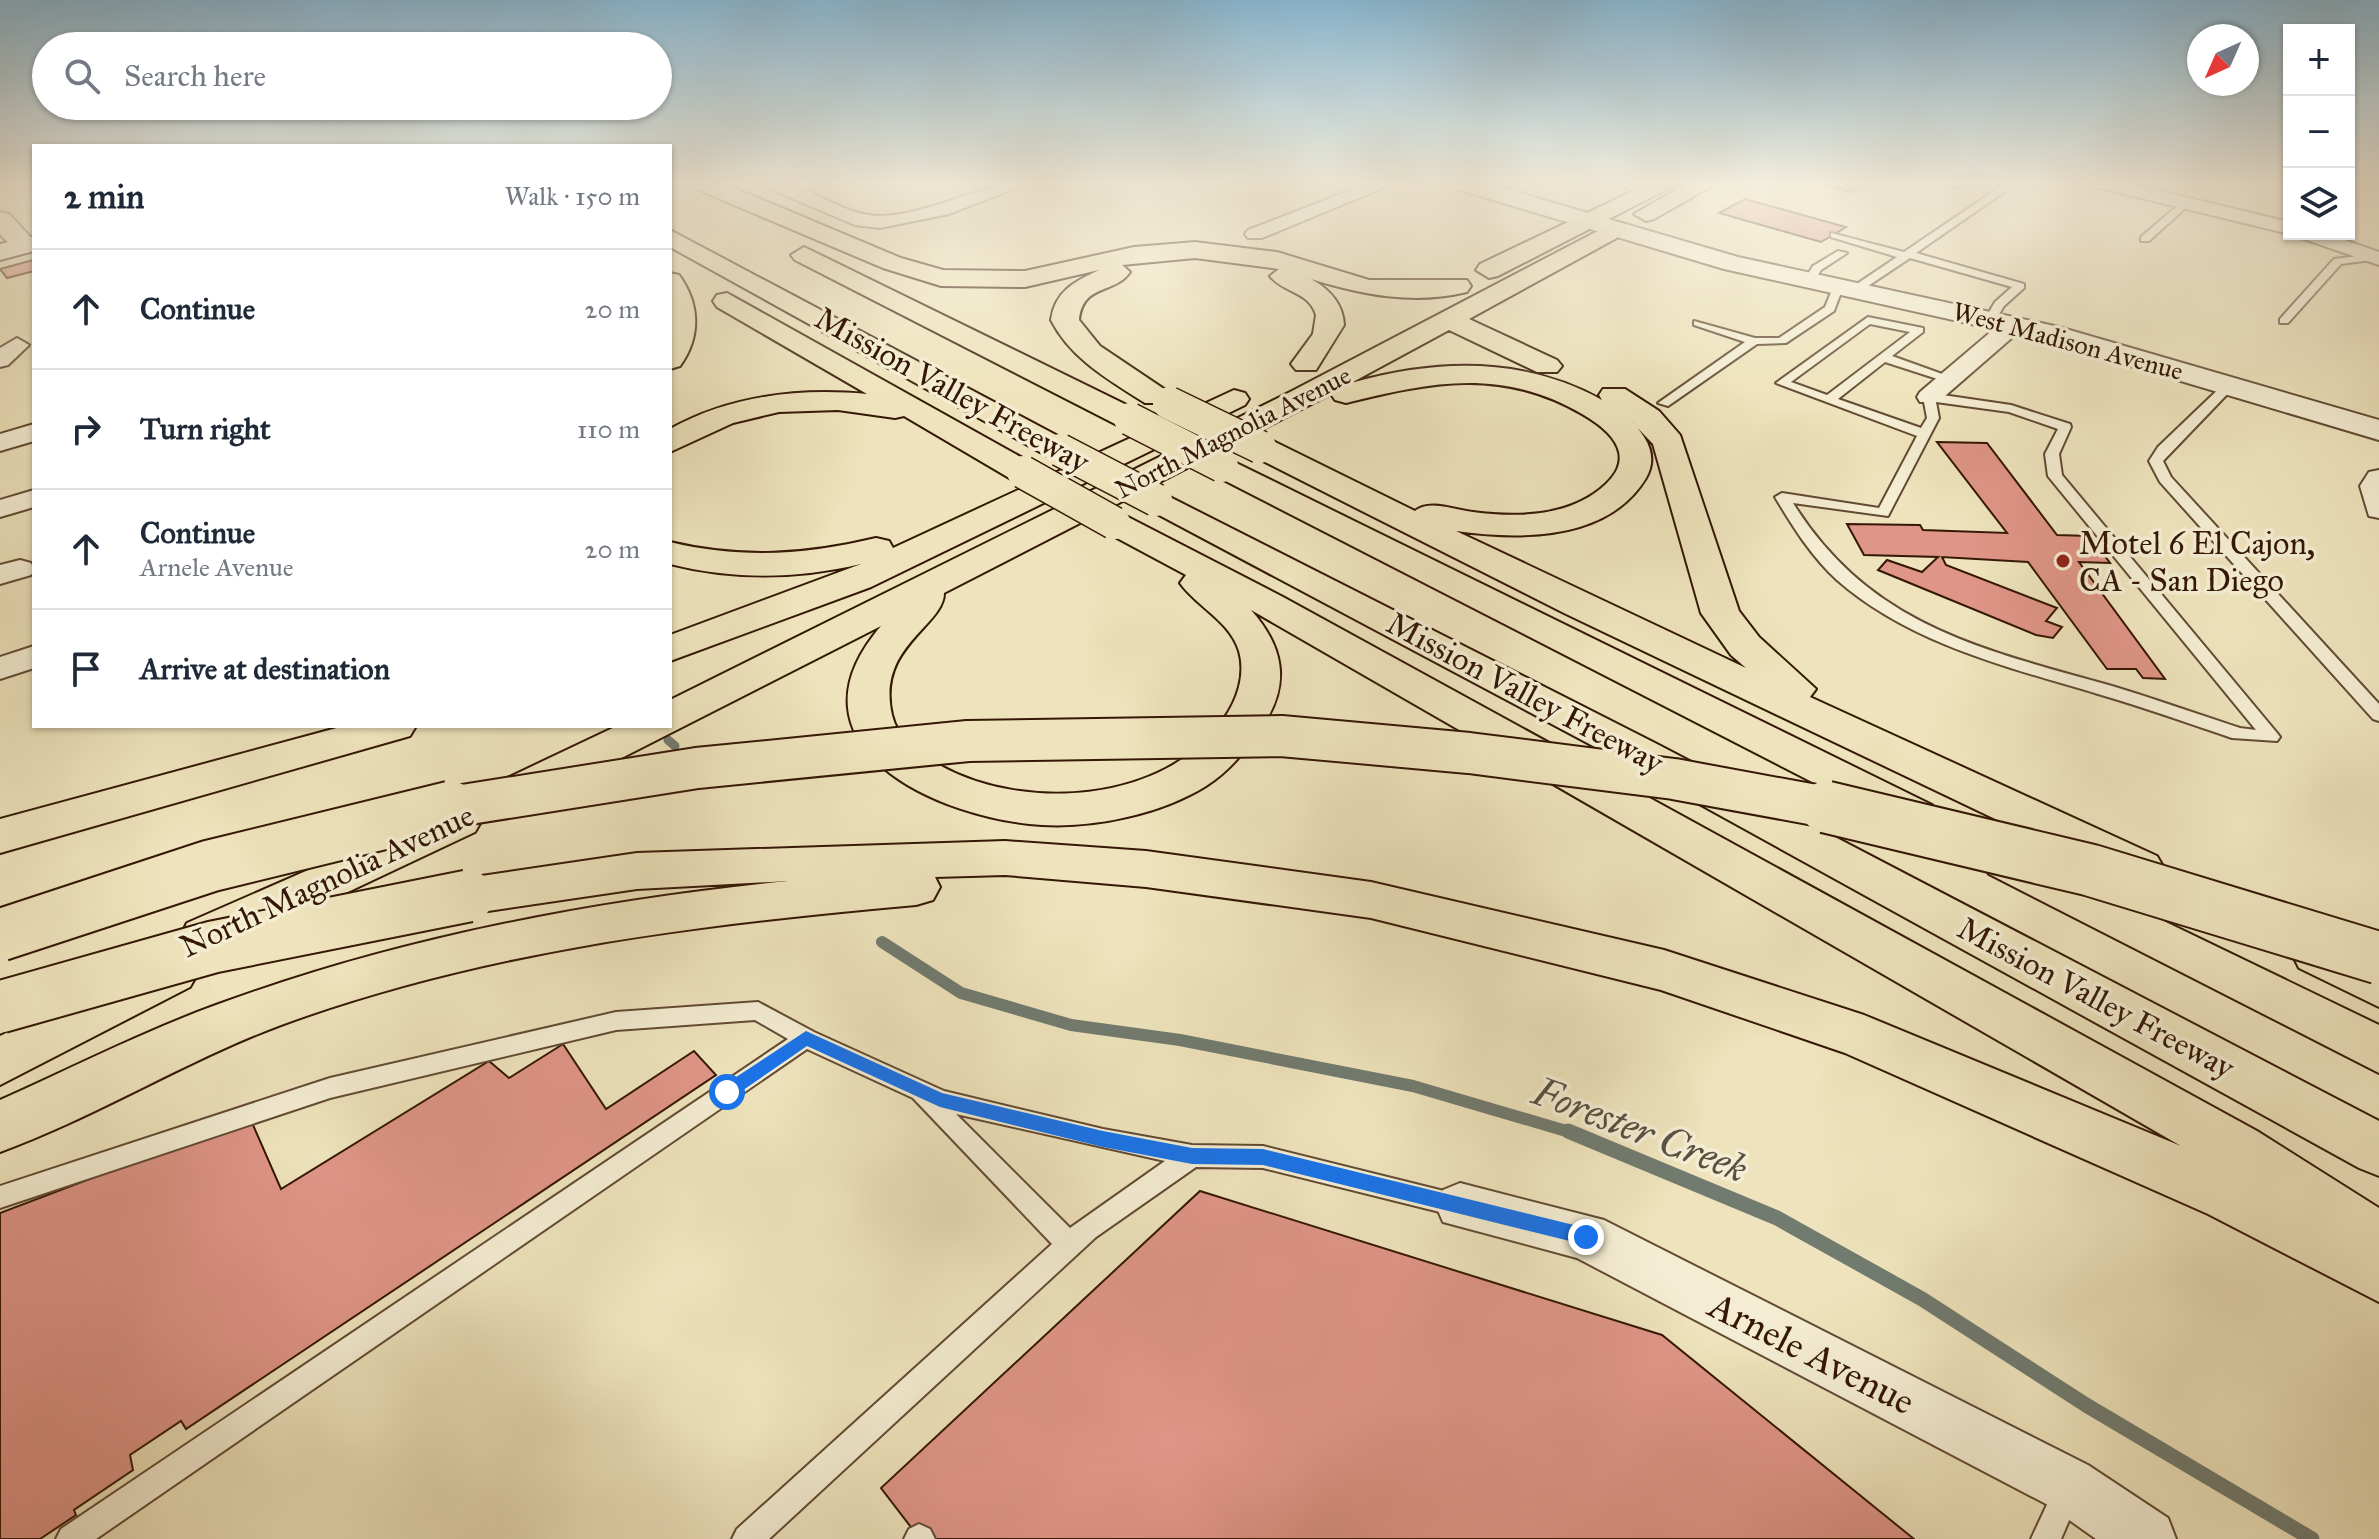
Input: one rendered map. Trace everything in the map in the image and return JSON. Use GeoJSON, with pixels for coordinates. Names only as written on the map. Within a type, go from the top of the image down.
{"type":"FeatureCollection","features":[{"type":"Feature","properties":{"kind":"main road","name":"Mission Valley Freeway"},"geometry":{"type":"LineString","coordinates":[[703,255],[1060,450],[1139,522],[1640,753],[2379,1150]]}},
{"type":"Feature","properties":{"kind":"main road","name":"Mission Valley Freeway"},"geometry":{"type":"LineString","coordinates":[[817,255],[1222,466],[2379,1050]]}},
{"type":"Feature","properties":{"kind":"main road"},"geometry":{"type":"LineString","coordinates":[[855,255],[988,318]]}},
{"type":"Feature","properties":{"kind":"main road"},"geometry":{"type":"LineString","coordinates":[[874,255],[916,272],[941,278],[1025,279],[1136,255]]}},
{"type":"Feature","properties":{"kind":"main road"},"geometry":{"type":"LineString","coordinates":[[1254,255],[1346,284],[1455,300],[1462,328],[1501,348],[1606,391],[1648,418],[1669,442],[1720,613],[1745,646],[1778,678],[1807,698],[1971,788]]}},
{"type":"Feature","properties":{"kind":"main road","name":"North Magnolia Avenue"},"geometry":{"type":"LineString","coordinates":[[672,716],[935,584],[1254,436],[1455,300],[1489,270],[1527,255]]}},
{"type":"Feature","properties":{"kind":"main road","name":"North Magnolia Avenue"},"geometry":{"type":"LineString","coordinates":[[672,648],[789,607],[990,518],[1306,364],[1455,300],[1544,255]]}},
{"type":"Feature","properties":{"kind":"main road"},"geometry":{"type":"LineString","coordinates":[[1162,400],[1088,352],[1065,328],[1064,307],[1089,283],[1121,270],[1178,262],[1240,265],[1279,275],[1309,288],[1321,298],[1329,312],[1330,325],[1306,364]]}},
{"type":"Feature","properties":{"kind":"main road"},"geometry":{"type":"LineString","coordinates":[[672,269],[1023,472],[1139,522],[1284,613],[2237,1149],[2379,1242]]}},
{"type":"Feature","properties":{"kind":"main road"},"geometry":{"type":"LineString","coordinates":[[672,286],[681,308],[683,331],[672,356]]}},
{"type":"Feature","properties":{"kind":"main road"},"geometry":{"type":"LineString","coordinates":[[1044,344],[1162,400],[1254,436],[1322,477],[1577,605],[1971,788],[2379,986]]}},
{"type":"Feature","properties":{"kind":"main road"},"geometry":{"type":"LineString","coordinates":[[1254,436],[1386,381],[1427,373],[1496,374],[1533,381],[1587,403],[1611,419],[1631,440],[1636,455],[1635,469],[1613,498],[1602,506],[1555,520],[1523,525],[1448,520],[1409,510],[1322,477]]}},
{"type":"Feature","properties":{"kind":"main road"},"geometry":{"type":"LineString","coordinates":[[672,441],[712,421],[753,408],[814,400],[845,400],[902,411],[980,448]]}},
{"type":"Feature","properties":{"kind":"main road"},"geometry":{"type":"LineString","coordinates":[[672,553],[741,568],[783,567],[830,561],[932,528],[990,518]]}},
{"type":"Feature","properties":{"kind":"main road"},"geometry":{"type":"LineString","coordinates":[[935,584],[914,617],[886,645],[872,674],[870,718],[878,737],[892,755],[938,786],[1008,807],[1047,809],[1120,801],[1170,785],[1230,744],[1257,698],[1263,667],[1257,646],[1239,620],[1139,522]]}},
{"type":"Feature","properties":{"kind":"main road"},"geometry":{"type":"LineString","coordinates":[[0,830],[271,728]]}},
{"type":"Feature","properties":{"kind":"main road"},"geometry":{"type":"LineString","coordinates":[[0,836],[388,728]]}},
{"type":"Feature","properties":{"kind":"main road","name":"North Magnolia Avenue"},"geometry":{"type":"LineString","coordinates":[[0,1033],[566,770],[649,728]]}},
{"type":"Feature","properties":{"kind":"main road"},"geometry":{"type":"LineString","coordinates":[[0,935],[210,866],[431,810],[697,768],[968,741],[1281,736],[1469,753],[1674,779],[1870,815],[2090,870],[2379,958]]}},
{"type":"Feature","properties":{"kind":"main road"},"geometry":{"type":"LineString","coordinates":[[0,1062],[566,770]]}},
{"type":"Feature","properties":{"kind":"main road"},"geometry":{"type":"LineString","coordinates":[[0,1007],[213,947],[468,896],[637,871],[755,864],[1005,858],[1146,869],[1371,900],[1664,970],[1878,1043],[2229,1195],[2379,1272]]}},
{"type":"Feature","properties":{"kind":"main road"},"geometry":{"type":"LineString","coordinates":[[0,1127],[206,1032],[264,1009],[485,944],[640,915],[744,901],[1146,869]]}},
{"type":"Feature","properties":{"kind":"street","name":"West Madison Avenue"},"geometry":{"type":"LineString","coordinates":[[1702,255],[1808,282],[2002,322],[2379,430]]}},
{"type":"Feature","properties":{"kind":"street"},"geometry":{"type":"LineString","coordinates":[[1929,397],[1950,379],[2002,322]]}},
{"type":"Feature","properties":{"kind":"street"},"geometry":{"type":"LineString","coordinates":[[0,443],[32,433]]}},
{"type":"Feature","properties":{"kind":"street"},"geometry":{"type":"LineString","coordinates":[[2379,478],[2374,486],[2379,510]]}},
{"type":"Feature","properties":{"kind":"street"},"geometry":{"type":"LineString","coordinates":[[0,509],[32,499]]}},
{"type":"Feature","properties":{"kind":"street"},"geometry":{"type":"LineString","coordinates":[[0,669],[32,657]]}},
{"type":"Feature","properties":{"kind":"street","name":"Arnele Avenue"},"geometry":{"type":"LineString","coordinates":[[1460,1206],[1586,1237],[2070,1487],[2147,1539]]}},
{"type":"Feature","properties":{"kind":"lane"},"geometry":{"type":"LineString","coordinates":[[1808,282],[1817,268],[1839,255]]}},
{"type":"Feature","properties":{"kind":"lane"},"geometry":{"type":"LineString","coordinates":[[1698,323],[1754,341],[1787,339],[1833,306],[1846,289],[1907,255],[2020,286],[1999,304],[2002,322]]}},
{"type":"Feature","properties":{"kind":"lane"},"geometry":{"type":"LineString","coordinates":[[2284,321],[2338,261],[2377,258]]}},
{"type":"Feature","properties":{"kind":"lane"},"geometry":{"type":"LineString","coordinates":[[1828,400],[1919,330],[1868,320],[1782,383],[1828,400],[1925,434]]}},
{"type":"Feature","properties":{"kind":"lane"},"geometry":{"type":"LineString","coordinates":[[1664,403],[1754,341]]}},
{"type":"Feature","properties":{"kind":"lane"},"geometry":{"type":"LineString","coordinates":[[1883,357],[1950,379]]}},
{"type":"Feature","properties":{"kind":"lane"},"geometry":{"type":"LineString","coordinates":[[2230,385],[2163,450],[2156,461],[2165,479],[2379,715]]}},
{"type":"Feature","properties":{"kind":"lane"},"geometry":{"type":"LineString","coordinates":[[1929,397],[2011,409],[2065,427],[2052,454],[2055,476],[2271,737],[2238,734],[1970,647],[1894,616],[1839,577],[1807,542],[1782,497],[1883,513],[1925,434],[1933,418],[1929,397]]}},
{"type":"Feature","properties":{"kind":"lane"},"geometry":{"type":"LineString","coordinates":[[0,1197],[330,1088],[616,1021],[758,1011],[806,1038],[940,1100],[1103,1139],[1192,1156],[1263,1157],[1460,1206]]}},
{"type":"Feature","properties":{"kind":"lane"},"geometry":{"type":"LineString","coordinates":[[71,1539],[806,1038]]}},
{"type":"Feature","properties":{"kind":"lane"},"geometry":{"type":"LineString","coordinates":[[915,1088],[1070,1245]]}},
{"type":"Feature","properties":{"kind":"lane"},"geometry":{"type":"LineString","coordinates":[[760,1535],[1087,1229],[1192,1156]]}},
{"type":"Feature","properties":{"kind":"lane"},"geometry":{"type":"LineString","coordinates":[[2046,1539],[2070,1487]]}},
{"type":"Feature","properties":{"kind":"building"},"geometry":{"type":"Polygon","coordinates":[[[32,260],[32,272],[7,278],[0,269],[32,260]]]}},
{"type":"Feature","properties":{"kind":"building","name":"Motel 6 El Cajon, CA - San Diego"},"geometry":{"type":"Polygon","coordinates":[[[1937,442],[1987,443],[2057,535],[2090,536],[2110,563],[2079,562],[2165,679],[2143,678],[2136,669],[2107,669],[2028,562],[1942,557],[1946,565],[2057,608],[2046,621],[2062,627],[2053,638],[2036,635],[1878,570],[1887,560],[1922,572],[1938,557],[1864,555],[1847,524],[1920,525],[1923,530],[2007,533],[1937,442]]]}},
{"type":"Feature","properties":{"kind":"building"},"geometry":{"type":"Polygon","coordinates":[[[563,1044],[606,1109],[694,1051],[716,1075],[186,1429],[181,1421],[130,1455],[133,1470],[74,1510],[76,1515],[40,1539],[0,1539],[0,1213],[250,1118],[281,1189],[489,1061],[509,1078],[563,1044]]]}},
{"type":"Feature","properties":{"kind":"building"},"geometry":{"type":"Polygon","coordinates":[[[1200,1191],[1662,1335],[1914,1539],[920,1539],[881,1488],[1200,1191]]]}},
{"type":"Feature","properties":{"kind":"waterway","name":"Forester Creek"},"geometry":{"type":"LineString","coordinates":[[668,740],[675,746]]}},
{"type":"Feature","properties":{"kind":"waterway","name":"Forester Creek"},"geometry":{"type":"LineString","coordinates":[[882,942],[961,993],[1071,1025],[1180,1040],[1413,1086],[1572,1133]]}},
{"type":"Feature","properties":{"kind":"waterway","name":"Forester Creek"},"geometry":{"type":"LineString","coordinates":[[1568,1131],[1572,1133]]}},
{"type":"Feature","properties":{"kind":"waterway","name":"Forester Creek"},"geometry":{"type":"LineString","coordinates":[[1572,1133],[1777,1218],[1922,1299],[2086,1405],[2312,1539]]}},
{"type":"Feature","properties":{"kind":"place","name":"Motel 6 El Cajon, CA - San Diego"},"geometry":{"type":"Point","coordinates":[2063,561]}},
{"type":"Feature","properties":{"kind":"route"},"geometry":{"type":"LineString","coordinates":[[727,1092],[806,1038],[940,1100],[1103,1139],[1192,1156],[1263,1157],[1586,1237]]}}]}
